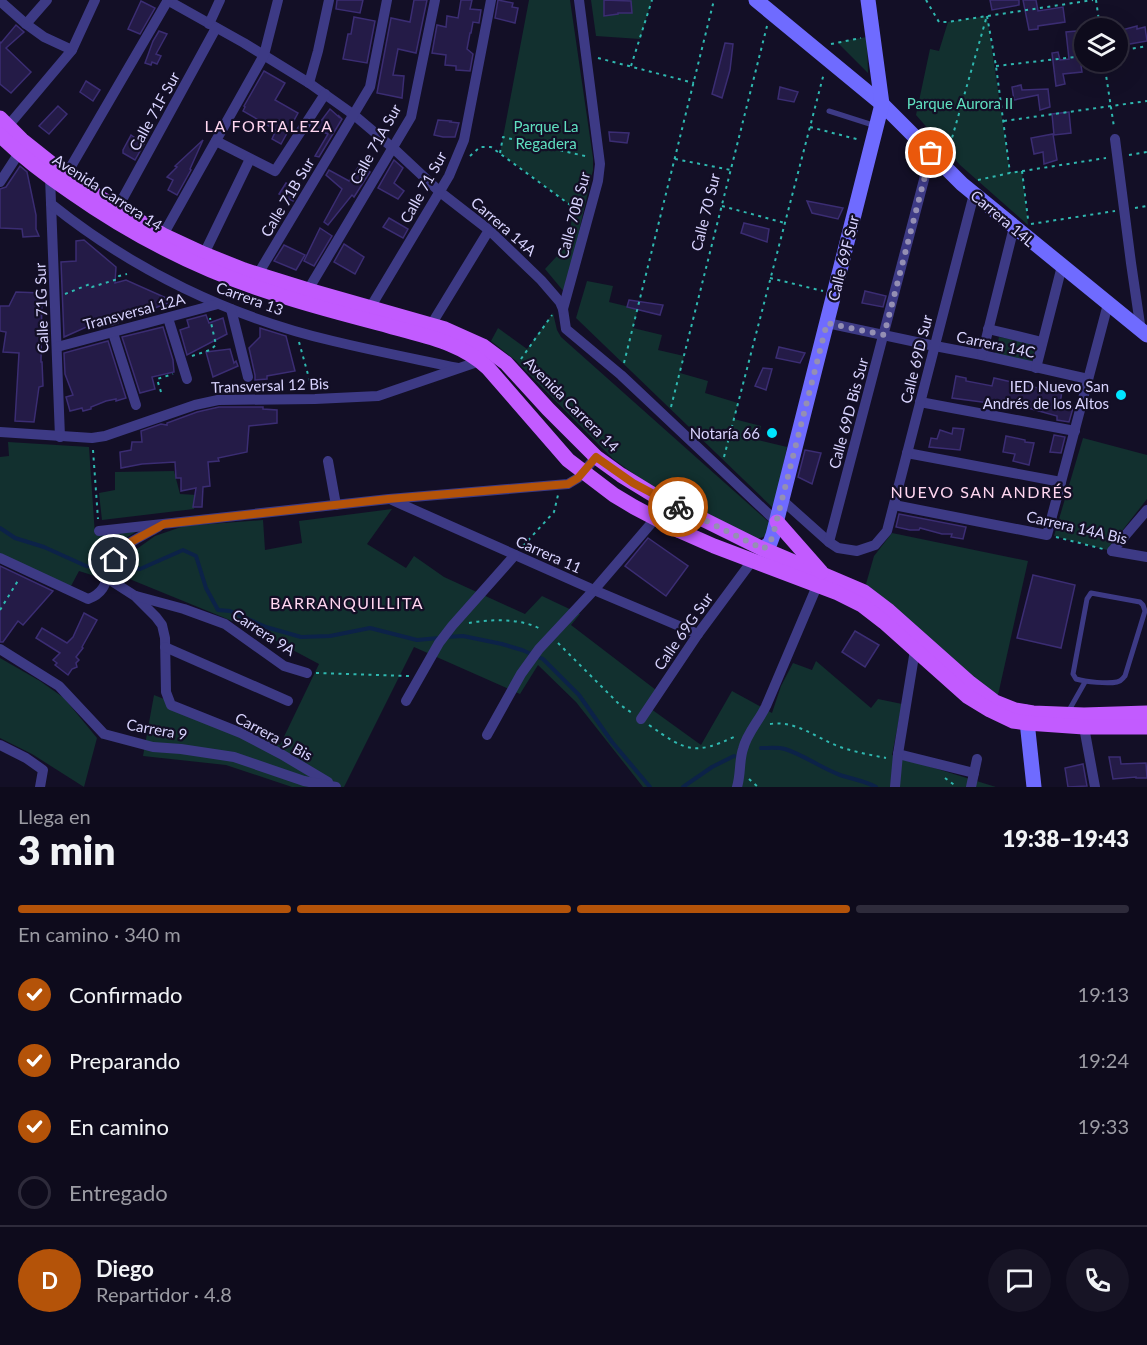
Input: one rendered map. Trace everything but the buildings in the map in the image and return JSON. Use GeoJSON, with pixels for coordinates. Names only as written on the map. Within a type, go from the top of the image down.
{"type":"FeatureCollection","features":[{"type":"Feature","properties":{"kind":"main road","name":"Avenida Carrera 14"},"geometry":{"type":"LineString","coordinates":[[3,126],[102,200],[163,235],[204,254],[308,290],[445,329],[483,346],[513,370],[596,457],[621,475],[652,494],[763,549],[862,605],[967,696],[1000,716],[1013,721],[1066,715],[1147,713]]}},
{"type":"Feature","properties":{"kind":"main road","name":"Avenida Carrera 14"},"geometry":{"type":"LineString","coordinates":[[3,126],[19,153],[50,177],[132,232],[166,250],[218,274],[280,296],[447,342],[461,348],[480,361],[556,447],[583,472],[614,495],[655,519],[752,561],[853,587],[875,599],[970,683],[995,702],[1027,718],[1084,727],[1147,727]]}},
{"type":"Feature","properties":{"kind":"main road"},"geometry":{"type":"LineString","coordinates":[[777,522],[820,580]]}},
{"type":"Feature","properties":{"kind":"street"},"geometry":{"type":"LineString","coordinates":[[26,24],[47,0]]}},
{"type":"Feature","properties":{"kind":"street"},"geometry":{"type":"LineString","coordinates":[[3,126],[72,50],[95,0]]}},
{"type":"Feature","properties":{"kind":"street"},"geometry":{"type":"LineString","coordinates":[[66,175],[168,0]]}},
{"type":"Feature","properties":{"kind":"street","name":"Carrera 14A"},"geometry":{"type":"LineString","coordinates":[[168,0],[309,83],[354,115],[393,147],[440,192],[489,230],[541,280],[562,306],[566,329],[621,375],[777,522]]}},
{"type":"Feature","properties":{"kind":"street","name":"Calle 71F Sur"},"geometry":{"type":"LineString","coordinates":[[117,208],[213,26],[220,0]]}},
{"type":"Feature","properties":{"kind":"street"},"geometry":{"type":"LineString","coordinates":[[163,235],[264,55],[278,0]]}},
{"type":"Feature","properties":{"kind":"street"},"geometry":{"type":"LineString","coordinates":[[309,83],[329,0]]}},
{"type":"Feature","properties":{"kind":"street","name":"Calle 71B Sur"},"geometry":{"type":"LineString","coordinates":[[258,274],[370,87],[387,0]]}},
{"type":"Feature","properties":{"kind":"street","name":"Calle 71A Sur"},"geometry":{"type":"LineString","coordinates":[[308,290],[411,117],[435,0]]}},
{"type":"Feature","properties":{"kind":"street","name":"Calle 71 Sur"},"geometry":{"type":"LineString","coordinates":[[370,308],[440,192],[464,141],[491,0]]}},
{"type":"Feature","properties":{"kind":"street","name":"Calle 70B Sur"},"geometry":{"type":"LineString","coordinates":[[562,306],[598,181],[600,159],[579,0]]}},
{"type":"Feature","properties":{"kind":"street","name":"Carrera 14L"},"geometry":{"type":"LineString","coordinates":[[756,0],[882,104],[968,189],[1021,226],[1062,266],[1144,333]]}},
{"type":"Feature","properties":{"kind":"street"},"geometry":{"type":"LineString","coordinates":[[868,0],[882,104]]}},
{"type":"Feature","properties":{"kind":"street"},"geometry":{"type":"LineString","coordinates":[[0,1],[44,37],[72,50]]}},
{"type":"Feature","properties":{"kind":"street"},"geometry":{"type":"LineString","coordinates":[[216,141],[275,171],[325,94]]}},
{"type":"Feature","properties":{"kind":"street","name":"Calle 69F Sur"},"geometry":{"type":"LineString","coordinates":[[763,549],[771,541],[777,522],[882,104]]}},
{"type":"Feature","properties":{"kind":"street"},"geometry":{"type":"LineString","coordinates":[[1115,139],[1144,333]]}},
{"type":"Feature","properties":{"kind":"street"},"geometry":{"type":"LineString","coordinates":[[0,182],[19,153]]}},
{"type":"Feature","properties":{"kind":"street","name":"Calle 69D Bis Sur"},"geometry":{"type":"LineString","coordinates":[[829,542],[931,153]]}},
{"type":"Feature","properties":{"kind":"street"},"geometry":{"type":"LineString","coordinates":[[204,254],[250,159]]}},
{"type":"Feature","properties":{"kind":"street","name":"Calle 71G Sur"},"geometry":{"type":"LineString","coordinates":[[50,177],[60,437]]}},
{"type":"Feature","properties":{"kind":"street","name":"Calle 69D Sur"},"geometry":{"type":"LineString","coordinates":[[829,542],[838,548],[857,551],[875,545],[887,531],[935,346],[968,189]]}},
{"type":"Feature","properties":{"kind":"street","name":"Carrera 13"},"geometry":{"type":"LineString","coordinates":[[51,204],[74,222],[130,258],[218,304],[332,341],[460,368]]}},
{"type":"Feature","properties":{"kind":"street"},"geometry":{"type":"LineString","coordinates":[[982,355],[1021,226]]}},
{"type":"Feature","properties":{"kind":"street"},"geometry":{"type":"LineString","coordinates":[[430,325],[489,230]]}},
{"type":"Feature","properties":{"kind":"street"},"geometry":{"type":"LineString","coordinates":[[1036,368],[1062,266]]}},
{"type":"Feature","properties":{"kind":"street","name":"Transversal 12A"},"geometry":{"type":"LineString","coordinates":[[57,348],[218,304]]}},
{"type":"Feature","properties":{"kind":"street"},"geometry":{"type":"LineString","coordinates":[[1047,534],[1108,304]]}},
{"type":"Feature","properties":{"kind":"street"},"geometry":{"type":"LineString","coordinates":[[231,309],[248,377]]}},
{"type":"Feature","properties":{"kind":"street"},"geometry":{"type":"LineString","coordinates":[[168,318],[184,370]]}},
{"type":"Feature","properties":{"kind":"street","name":"Carrera 14C"},"geometry":{"type":"LineString","coordinates":[[827,323],[1089,379]]}},
{"type":"Feature","properties":{"kind":"street"},"geometry":{"type":"LineString","coordinates":[[988,329],[1042,342]]}},
{"type":"Feature","properties":{"kind":"street"},"geometry":{"type":"LineString","coordinates":[[113,333],[136,405]]}},
{"type":"Feature","properties":{"kind":"street","name":"Transversal 12 Bis"},"geometry":{"type":"LineString","coordinates":[[0,432],[92,438],[105,436],[212,401],[378,396],[480,361]]}},
{"type":"Feature","properties":{"kind":"street"},"geometry":{"type":"LineString","coordinates":[[920,402],[1075,431]]}},
{"type":"Feature","properties":{"kind":"street"},"geometry":{"type":"LineString","coordinates":[[907,453],[1061,482]]}},
{"type":"Feature","properties":{"kind":"street"},"geometry":{"type":"LineString","coordinates":[[99,531],[388,499],[568,484],[574,481],[596,457]]}},
{"type":"Feature","properties":{"kind":"street"},"geometry":{"type":"LineString","coordinates":[[328,461],[336,505]]}},
{"type":"Feature","properties":{"kind":"street","name":"Carrera 11"},"geometry":{"type":"LineString","coordinates":[[388,499],[698,634]]}},
{"type":"Feature","properties":{"kind":"street"},"geometry":{"type":"LineString","coordinates":[[782,500],[829,542]]}},
{"type":"Feature","properties":{"kind":"street","name":"Carrera 14A Bis"},"geometry":{"type":"LineString","coordinates":[[894,505],[1047,534]]}},
{"type":"Feature","properties":{"kind":"street"},"geometry":{"type":"LineString","coordinates":[[1112,551],[1147,510]]}},
{"type":"Feature","properties":{"kind":"street"},"geometry":{"type":"LineString","coordinates":[[487,735],[521,674],[539,649],[655,519]]}},
{"type":"Feature","properties":{"kind":"street"},"geometry":{"type":"LineString","coordinates":[[0,558],[88,599],[101,591],[114,560],[123,548],[164,524]]}},
{"type":"Feature","properties":{"kind":"street","name":"Carrera 14A Bis"},"geometry":{"type":"LineString","coordinates":[[1112,551],[1147,556]]}},
{"type":"Feature","properties":{"kind":"street"},"geometry":{"type":"LineString","coordinates":[[406,701],[450,628],[515,555]]}},
{"type":"Feature","properties":{"kind":"street","name":"Calle 69G Sur"},"geometry":{"type":"LineString","coordinates":[[641,720],[698,634],[752,561]]}},
{"type":"Feature","properties":{"kind":"street"},"geometry":{"type":"LineString","coordinates":[[108,576],[135,596],[156,617],[165,631],[165,646],[288,701]]}},
{"type":"Feature","properties":{"kind":"street"},"geometry":{"type":"LineString","coordinates":[[737,787],[743,747],[762,715],[820,580]]}},
{"type":"Feature","properties":{"kind":"street","name":"Carrera 9A"},"geometry":{"type":"LineString","coordinates":[[135,596],[184,609],[225,624],[284,666],[307,673]]}},
{"type":"Feature","properties":{"kind":"street","name":"Carrera 9 Bis"},"geometry":{"type":"LineString","coordinates":[[165,646],[166,692],[171,705],[241,733],[335,787]]}},
{"type":"Feature","properties":{"kind":"street","name":"Carrera 9"},"geometry":{"type":"LineString","coordinates":[[0,649],[59,687],[104,734],[153,747],[234,757],[304,781],[335,787]]}},
{"type":"Feature","properties":{"kind":"street"},"geometry":{"type":"LineString","coordinates":[[895,787],[915,650]]}},
{"type":"Feature","properties":{"kind":"street"},"geometry":{"type":"LineString","coordinates":[[1027,718],[1034,787]]}},
{"type":"Feature","properties":{"kind":"street"},"geometry":{"type":"LineString","coordinates":[[1084,727],[1095,787]]}},
{"type":"Feature","properties":{"kind":"street"},"geometry":{"type":"LineString","coordinates":[[0,745],[26,758],[43,770],[40,787]]}},
{"type":"Feature","properties":{"kind":"street"},"geometry":{"type":"LineString","coordinates":[[898,757],[974,773]]}},
{"type":"Feature","properties":{"kind":"street"},"geometry":{"type":"LineString","coordinates":[[971,787],[977,759]]}},
{"type":"Feature","properties":{"kind":"lane"},"geometry":{"type":"LineString","coordinates":[[829,111],[876,127]]}},
{"type":"Feature","properties":{"kind":"lane"},"geometry":{"type":"LineString","coordinates":[[1091,593],[1143,604],[1145,611],[1123,679],[1117,682],[1085,682],[1076,679],[1073,674],[1091,593]]}},
{"type":"Feature","properties":{"kind":"lane"},"geometry":{"type":"LineString","coordinates":[[1066,715],[1085,682]]}},
{"type":"Feature","properties":{"kind":"path"},"geometry":{"type":"LineString","coordinates":[[631,66],[652,0]]}},
{"type":"Feature","properties":{"kind":"path"},"geometry":{"type":"LineString","coordinates":[[621,375],[714,0]]}},
{"type":"Feature","properties":{"kind":"path"},"geometry":{"type":"LineString","coordinates":[[926,0],[939,22],[1095,0],[1098,18]]}},
{"type":"Feature","properties":{"kind":"path","name":"Calle 70 Sur"},"geometry":{"type":"LineString","coordinates":[[668,419],[771,12]]}},
{"type":"Feature","properties":{"kind":"path"},"geometry":{"type":"LineString","coordinates":[[987,16],[1010,172]]}},
{"type":"Feature","properties":{"kind":"path"},"geometry":{"type":"LineString","coordinates":[[944,166],[987,16]]}},
{"type":"Feature","properties":{"kind":"path"},"geometry":{"type":"LineString","coordinates":[[815,48],[873,36]]}},
{"type":"Feature","properties":{"kind":"path"},"geometry":{"type":"LineString","coordinates":[[1128,49],[1147,46]]}},
{"type":"Feature","properties":{"kind":"path"},"geometry":{"type":"LineString","coordinates":[[587,56],[694,83]]}},
{"type":"Feature","properties":{"kind":"path"},"geometry":{"type":"LineString","coordinates":[[996,66],[1074,57]]}},
{"type":"Feature","properties":{"kind":"path"},"geometry":{"type":"LineString","coordinates":[[721,469],[828,59]]}},
{"type":"Feature","properties":{"kind":"path"},"geometry":{"type":"LineString","coordinates":[[1105,72],[1115,139]]}},
{"type":"Feature","properties":{"kind":"path"},"geometry":{"type":"LineString","coordinates":[[1004,121],[1147,101]]}},
{"type":"Feature","properties":{"kind":"path"},"geometry":{"type":"LineString","coordinates":[[810,127],[872,143]]}},
{"type":"Feature","properties":{"kind":"path"},"geometry":{"type":"LineString","coordinates":[[500,153],[503,137],[600,159]]}},
{"type":"Feature","properties":{"kind":"path"},"geometry":{"type":"LineString","coordinates":[[464,162],[480,147],[491,147],[573,207]]}},
{"type":"Feature","properties":{"kind":"path"},"geometry":{"type":"LineString","coordinates":[[968,189],[1010,172],[1147,152]]}},
{"type":"Feature","properties":{"kind":"path"},"geometry":{"type":"LineString","coordinates":[[675,159],[731,170]]}},
{"type":"Feature","properties":{"kind":"path"},"geometry":{"type":"LineString","coordinates":[[1022,171],[1021,226],[1147,206]]}},
{"type":"Feature","properties":{"kind":"path"},"geometry":{"type":"LineString","coordinates":[[722,206],[785,224]]}},
{"type":"Feature","properties":{"kind":"path"},"geometry":{"type":"LineString","coordinates":[[55,298],[90,284],[92,287],[127,274]]}},
{"type":"Feature","properties":{"kind":"path"},"geometry":{"type":"LineString","coordinates":[[770,278],[834,294]]}},
{"type":"Feature","properties":{"kind":"path"},"geometry":{"type":"LineString","coordinates":[[513,370],[562,306]]}},
{"type":"Feature","properties":{"kind":"path"},"geometry":{"type":"LineString","coordinates":[[161,392],[157,379],[184,370],[216,345],[210,318]]}},
{"type":"Feature","properties":{"kind":"path"},"geometry":{"type":"LineString","coordinates":[[296,331],[315,399]]}},
{"type":"Feature","properties":{"kind":"path"},"geometry":{"type":"LineString","coordinates":[[92,438],[99,531]]}},
{"type":"Feature","properties":{"kind":"path"},"geometry":{"type":"LineString","coordinates":[[515,555],[554,512],[561,484]]}},
{"type":"Feature","properties":{"kind":"path","name":"Carrera 14A Bis"},"geometry":{"type":"LineString","coordinates":[[1047,534],[1112,551]]}},
{"type":"Feature","properties":{"kind":"path"},"geometry":{"type":"LineString","coordinates":[[0,609],[26,569]]}},
{"type":"Feature","properties":{"kind":"path"},"geometry":{"type":"LineString","coordinates":[[450,628],[491,620],[522,622],[538,627],[551,635],[619,704],[679,745],[691,749],[706,748],[766,724],[780,722],[792,724],[838,746],[854,751],[898,757]]}},
{"type":"Feature","properties":{"kind":"path"},"geometry":{"type":"LineString","coordinates":[[307,673],[420,676]]}},
{"type":"Feature","properties":{"kind":"path"},"geometry":{"type":"LineString","coordinates":[[943,777],[957,787]]}},
{"type":"Feature","properties":{"kind":"green space","name":"Parque La Regadera"},"geometry":{"type":"Polygon","coordinates":[[[529,0],[570,0],[593,158],[593,170],[565,293],[545,269],[569,243],[573,207],[500,153],[529,0]]]}},
{"type":"Feature","properties":{"kind":"green space"},"geometry":{"type":"Polygon","coordinates":[[[591,0],[652,0],[640,39],[596,36],[591,0]]]}},
{"type":"Feature","properties":{"kind":"green space","name":"Parque Aurora II"},"geometry":{"type":"Polygon","coordinates":[[[987,16],[1010,172],[1022,171],[1028,225],[960,165],[916,115],[930,49],[939,51],[948,22],[987,16]]]}},
{"type":"Feature","properties":{"kind":"green space"},"geometry":{"type":"Polygon","coordinates":[[[867,37],[868,73],[837,42],[867,37]]]}},
{"type":"Feature","properties":{"kind":"green space"},"geometry":{"type":"Polygon","coordinates":[[[587,281],[613,286],[609,302],[638,309],[633,328],[662,335],[658,350],[684,356],[680,373],[708,381],[705,393],[738,403],[734,419],[761,426],[758,440],[787,447],[774,509],[576,318],[587,281]]]}},
{"type":"Feature","properties":{"kind":"green space"},"geometry":{"type":"Polygon","coordinates":[[[553,313],[561,337],[771,524],[768,533],[757,539],[648,484],[613,459],[515,360],[491,341],[498,328],[527,349],[553,313]]]}},
{"type":"Feature","properties":{"kind":"green space"},"geometry":{"type":"Polygon","coordinates":[[[999,337],[1036,344],[1032,362],[995,354],[999,337]]]}},
{"type":"Feature","properties":{"kind":"green space"},"geometry":{"type":"Polygon","coordinates":[[[1083,438],[1147,455],[1147,499],[1107,550],[1054,536],[1083,438]]]}},
{"type":"Feature","properties":{"kind":"green space"},"geometry":{"type":"Polygon","coordinates":[[[8,442],[89,447],[95,535],[139,530],[124,540],[106,559],[101,578],[79,571],[71,586],[0,556],[0,457],[9,456],[8,442]]]}},
{"type":"Feature","properties":{"kind":"green space"},"geometry":{"type":"Polygon","coordinates":[[[174,471],[180,494],[197,495],[194,509],[102,520],[99,493],[115,490],[115,472],[174,471]]]}},
{"type":"Feature","properties":{"kind":"green space"},"geometry":{"type":"Polygon","coordinates":[[[392,509],[367,544],[406,568],[414,556],[444,577],[525,614],[542,596],[580,614],[571,625],[656,690],[647,706],[701,745],[732,691],[772,713],[781,686],[793,663],[812,670],[816,661],[871,708],[878,699],[902,704],[892,755],[996,787],[643,787],[576,702],[538,665],[520,694],[414,647],[344,787],[292,787],[226,765],[143,756],[154,695],[280,745],[319,664],[259,632],[127,578],[119,572],[120,563],[124,558],[155,536],[184,526],[263,520],[265,550],[302,543],[299,521],[392,509]]]}},
{"type":"Feature","properties":{"kind":"green space"},"geometry":{"type":"Polygon","coordinates":[[[892,533],[1028,561],[998,695],[988,691],[866,584],[874,556],[892,533]]]}},
{"type":"Feature","properties":{"kind":"green space"},"geometry":{"type":"Polygon","coordinates":[[[0,658],[64,698],[97,738],[84,787],[32,754],[0,738],[0,658]]]}},
{"type":"Feature","properties":{"kind":"waterway"},"geometry":{"type":"LineString","coordinates":[[0,528],[15,538],[44,547],[86,566],[140,569],[183,550],[196,556],[206,588],[218,610],[230,611],[266,627],[301,637],[330,636],[370,628],[417,640],[439,638]]}},
{"type":"Feature","properties":{"kind":"waterway"},"geometry":{"type":"LineString","coordinates":[[446,637],[463,636],[502,644],[543,659],[579,695],[612,742],[650,787]]}},
{"type":"Feature","properties":{"kind":"waterway"},"geometry":{"type":"LineString","coordinates":[[761,748],[785,749],[840,775],[876,787]]}},
{"type":"Feature","properties":{"kind":"waterway"},"geometry":{"type":"LineString","coordinates":[[683,787],[712,767],[734,756]]}},
{"type":"Feature","properties":{"kind":"way so far"},"geometry":{"type":"LineString","coordinates":[[678,507],[763,549],[770,543],[827,323],[884,335],[931,153]]}},
{"type":"Feature","properties":{"kind":"place","name":"IED Nuevo San Andrés de los Altos"},"geometry":{"type":"Point","coordinates":[1121,395]}},
{"type":"Feature","properties":{"kind":"place","name":"Notaría 66"},"geometry":{"type":"Point","coordinates":[772,433]}},
{"type":"Feature","properties":{"kind":"district","name":"LA FORTALEZA"},"geometry":{"type":"Point","coordinates":[269,125]}},
{"type":"Feature","properties":{"kind":"district","name":"NUEVO SAN ANDRÉS"},"geometry":{"type":"Point","coordinates":[982,491]}},
{"type":"Feature","properties":{"kind":"district","name":"BARRANQUILLITA"},"geometry":{"type":"Point","coordinates":[347,602]}},
{"type":"Feature","properties":{"kind":"route"},"geometry":{"type":"LineString","coordinates":[[114,560],[129,543],[164,524],[388,499],[568,484],[578,478],[596,457],[633,483],[678,507]]}}]}
